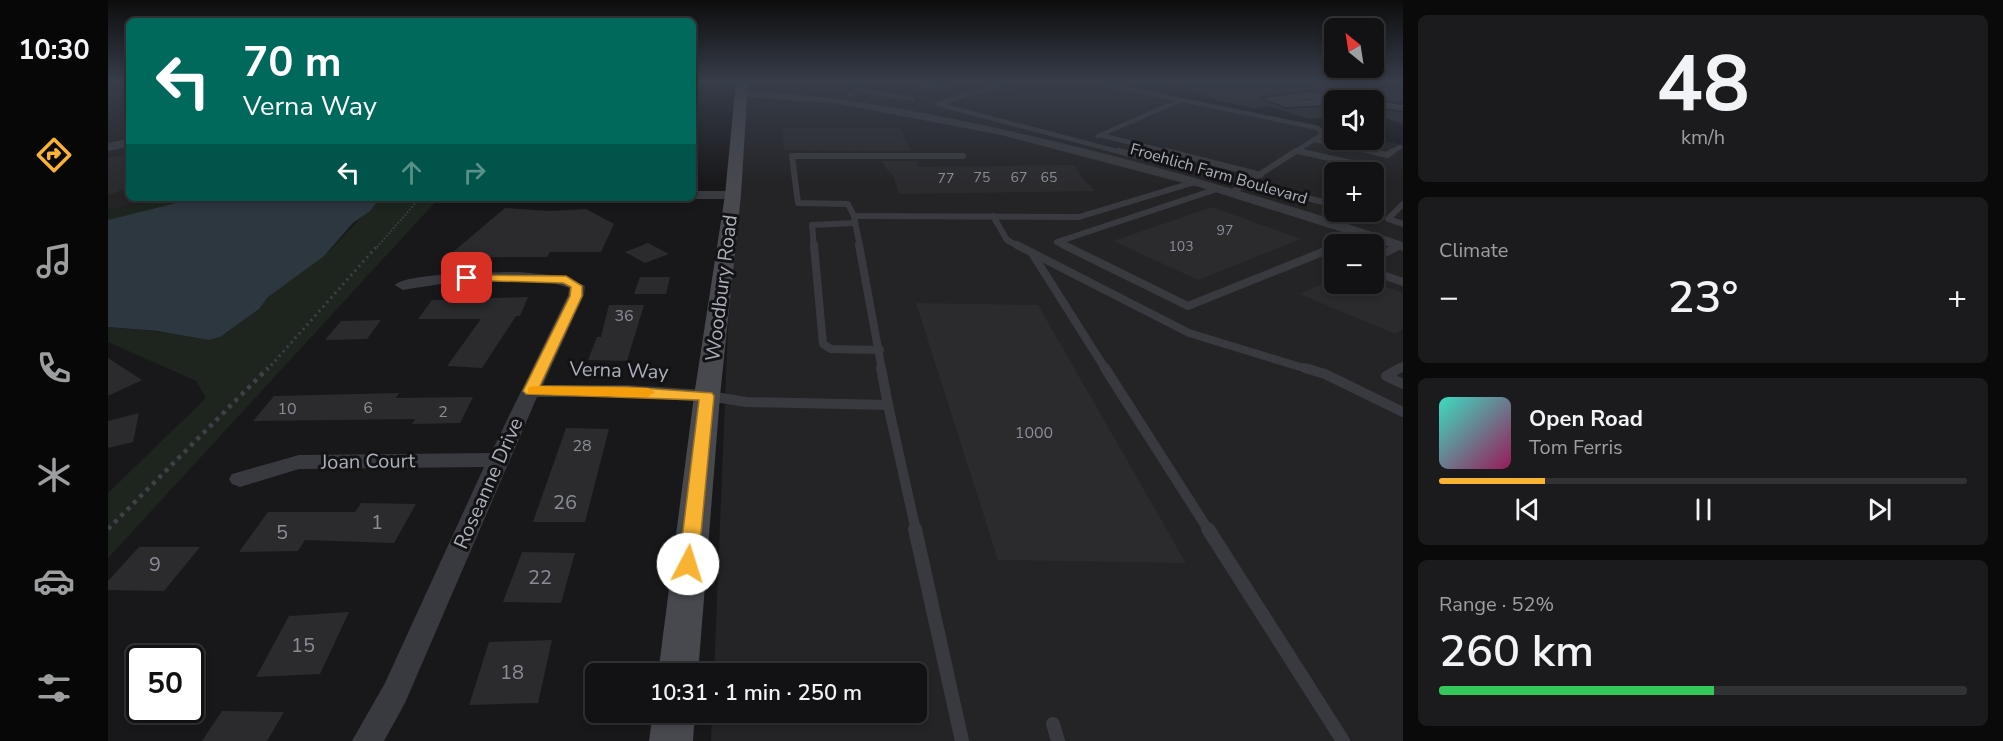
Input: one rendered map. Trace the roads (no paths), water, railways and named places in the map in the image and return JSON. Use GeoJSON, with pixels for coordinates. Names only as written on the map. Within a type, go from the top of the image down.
{"type":"FeatureCollection","features":[{"type":"Feature","properties":{"kind":"main road","name":"Woodbury Road"},"geometry":{"type":"LineString","coordinates":[[679,663],[706,396],[733,195],[739,116]]}},
{"type":"Feature","properties":{"kind":"main road"},"geometry":{"type":"LineString","coordinates":[[671,741],[673,723]]}},
{"type":"Feature","properties":{"kind":"street","name":"Froehlich Farm Boulevard"},"geometry":{"type":"LineString","coordinates":[[916,116],[1068,148],[1231,193],[1365,234]]}},
{"type":"Feature","properties":{"kind":"street"},"geometry":{"type":"LineString","coordinates":[[108,147],[126,144]]}},
{"type":"Feature","properties":{"kind":"street"},"geometry":{"type":"LineString","coordinates":[[696,195],[733,195]]}},
{"type":"Feature","properties":{"kind":"street","name":"Froehlich Farm Boulevard"},"geometry":{"type":"LineString","coordinates":[[1384,240],[1401,246]]}},
{"type":"Feature","properties":{"kind":"street","name":"Roseanne Drive"},"geometry":{"type":"LineString","coordinates":[[367,741],[395,693],[498,460],[576,296],[577,286],[566,279],[532,278],[467,278],[403,285]]}},
{"type":"Feature","properties":{"kind":"street","name":"Verna Way"},"geometry":{"type":"LineString","coordinates":[[531,391],[628,391],[706,396]]}},
{"type":"Feature","properties":{"kind":"street","name":"Joan Court"},"geometry":{"type":"LineString","coordinates":[[240,479],[299,462],[498,460]]}},
{"type":"Feature","properties":{"kind":"lane"},"geometry":{"type":"LineString","coordinates":[[982,116],[1247,185],[1324,202]]}},
{"type":"Feature","properties":{"kind":"lane"},"geometry":{"type":"LineString","coordinates":[[1068,148],[1145,116]]}},
{"type":"Feature","properties":{"kind":"lane"},"geometry":{"type":"LineString","coordinates":[[1231,193],[1247,185],[1323,134],[1318,128],[1257,116]]}},
{"type":"Feature","properties":{"kind":"lane"},"geometry":{"type":"LineString","coordinates":[[1100,135],[1261,175]]}},
{"type":"Feature","properties":{"kind":"lane"},"geometry":{"type":"LineString","coordinates":[[1314,140],[1387,155],[1400,147]]}},
{"type":"Feature","properties":{"kind":"lane"},"geometry":{"type":"LineString","coordinates":[[1296,151],[1346,162]]}},
{"type":"Feature","properties":{"kind":"lane"},"geometry":{"type":"LineString","coordinates":[[962,741],[888,405],[880,350],[854,219],[848,204],[798,203],[792,156],[963,156]]}},
{"type":"Feature","properties":{"kind":"lane"},"geometry":{"type":"LineString","coordinates":[[880,350],[831,349],[823,344],[812,225],[854,219],[1079,217],[1195,183]]}},
{"type":"Feature","properties":{"kind":"lane"},"geometry":{"type":"LineString","coordinates":[[1217,189],[1058,242],[1188,306],[1324,251]]}},
{"type":"Feature","properties":{"kind":"lane"},"geometry":{"type":"LineString","coordinates":[[1403,204],[1389,219],[1403,224]]}},
{"type":"Feature","properties":{"kind":"lane"},"geometry":{"type":"LineString","coordinates":[[993,216],[1006,240],[1189,333],[1325,374],[1403,412]]}},
{"type":"Feature","properties":{"kind":"lane"},"geometry":{"type":"LineString","coordinates":[[1384,254],[1401,246]]}},
{"type":"Feature","properties":{"kind":"lane"},"geometry":{"type":"LineString","coordinates":[[1032,253],[1342,741]]}},
{"type":"Feature","properties":{"kind":"lane"},"geometry":{"type":"LineString","coordinates":[[1384,275],[1403,282]]}},
{"type":"Feature","properties":{"kind":"lane"},"geometry":{"type":"LineString","coordinates":[[1403,366],[1386,376],[1403,384]]}},
{"type":"Feature","properties":{"kind":"lane"},"geometry":{"type":"LineString","coordinates":[[706,396],[746,402],[888,405]]}},
{"type":"Feature","properties":{"kind":"lane"},"geometry":{"type":"LineString","coordinates":[[1053,724],[1058,741]]}}]}
